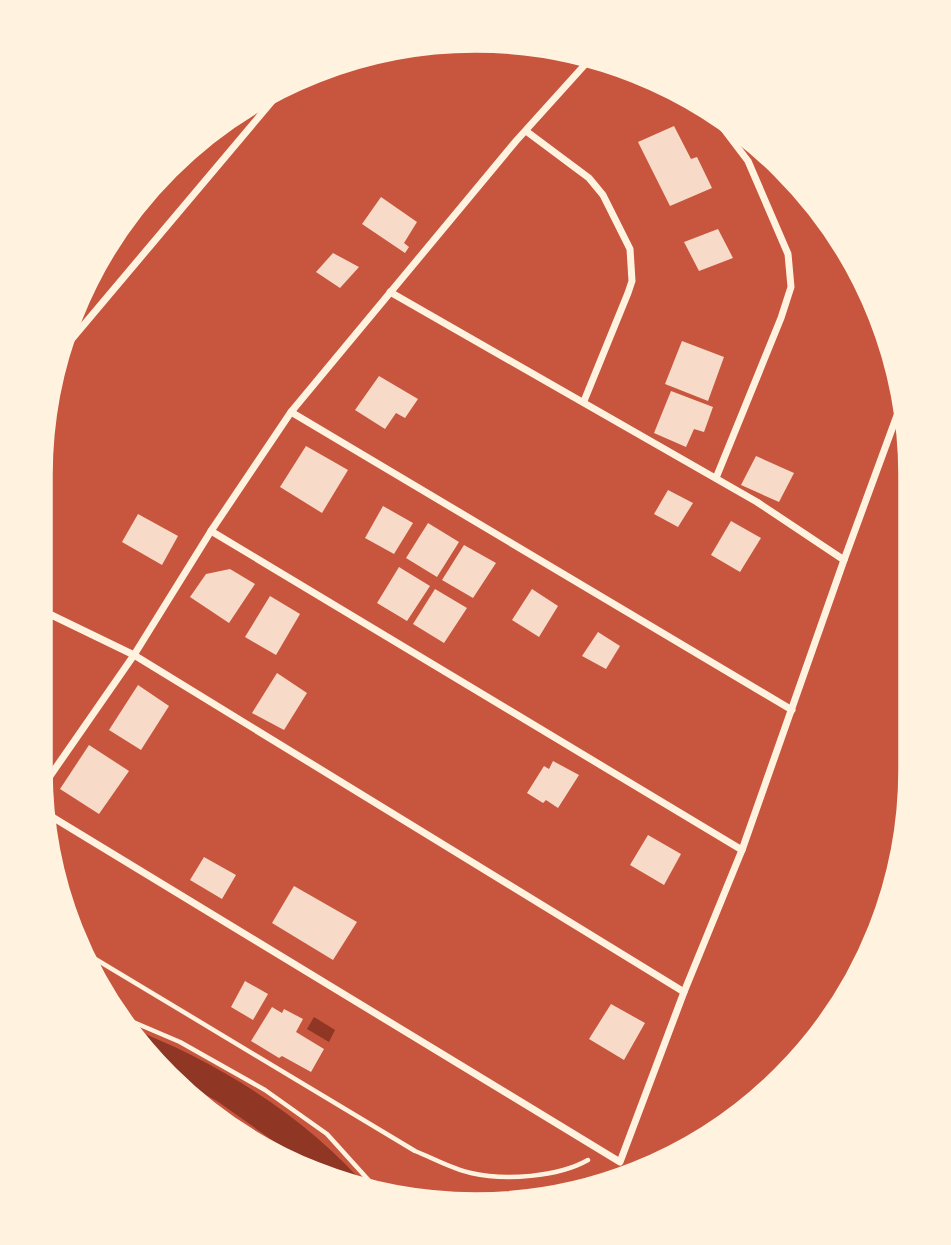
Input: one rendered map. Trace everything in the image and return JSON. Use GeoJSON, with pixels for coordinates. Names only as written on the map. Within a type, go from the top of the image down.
{"type":"FeatureCollection","features":[{"type":"Feature","properties":{"kind":"street"},"geometry":{"type":"LineString","coordinates":[[51,774],[134,655],[211,531],[291,412],[526,131],[585,65]]}},
{"type":"Feature","properties":{"kind":"street"},"geometry":{"type":"LineString","coordinates":[[74,336],[269,105]]}},
{"type":"Feature","properties":{"kind":"street"},"geometry":{"type":"LineString","coordinates":[[526,131],[589,178],[603,195],[630,249],[632,281],[584,401]]}},
{"type":"Feature","properties":{"kind":"street"},"geometry":{"type":"LineString","coordinates":[[716,478],[791,287],[788,254],[748,160],[729,135]]}},
{"type":"Feature","properties":{"kind":"street"},"geometry":{"type":"LineString","coordinates":[[390,292],[757,502],[844,560]]}},
{"type":"Feature","properties":{"kind":"street"},"geometry":{"type":"LineString","coordinates":[[291,412],[792,710]]}},
{"type":"Feature","properties":{"kind":"street"},"geometry":{"type":"LineString","coordinates":[[53,818],[621,1162],[684,992],[741,850],[897,419]]}},
{"type":"Feature","properties":{"kind":"street"},"geometry":{"type":"LineString","coordinates":[[211,531],[741,850]]}},
{"type":"Feature","properties":{"kind":"street"},"geometry":{"type":"LineString","coordinates":[[51,615],[134,655],[684,992]]}},
{"type":"Feature","properties":{"kind":"path"},"geometry":{"type":"LineString","coordinates":[[96,960],[415,1151],[470,1173],[521,1179],[579,1165],[603,1151]]}},
{"type":"Feature","properties":{"kind":"path"},"geometry":{"type":"LineString","coordinates":[[135,1023],[180,1042],[265,1090],[327,1134],[369,1181]]}},
{"type":"Feature","properties":{"kind":"shaded area"},"geometry":{"type":"Polygon","coordinates":[[[314,1017],[335,1030],[329,1042],[307,1029],[314,1017]]]}},
{"type":"Feature","properties":{"kind":"shaded area"},"geometry":{"type":"Polygon","coordinates":[[[143,1034],[194,1056],[260,1094],[320,1140],[358,1178],[313,1162],[281,1147],[217,1101],[195,1089],[143,1034]]]}},
{"type":"Feature","properties":{"kind":"building"},"geometry":{"type":"Polygon","coordinates":[[[674,126],[691,159],[697,157],[712,188],[670,206],[638,142],[674,126]]]}},
{"type":"Feature","properties":{"kind":"building"},"geometry":{"type":"Polygon","coordinates":[[[381,197],[417,222],[404,243],[409,247],[405,253],[362,224],[381,197]]]}},
{"type":"Feature","properties":{"kind":"building"},"geometry":{"type":"Polygon","coordinates":[[[718,229],[733,258],[699,271],[684,242],[718,229]]]}},
{"type":"Feature","properties":{"kind":"building"},"geometry":{"type":"Polygon","coordinates":[[[333,253],[359,267],[340,288],[316,272],[333,253]]]}},
{"type":"Feature","properties":{"kind":"building"},"geometry":{"type":"Polygon","coordinates":[[[682,341],[724,357],[708,401],[665,384],[682,341]]]}},
{"type":"Feature","properties":{"kind":"building"},"geometry":{"type":"Polygon","coordinates":[[[379,376],[418,399],[405,418],[396,413],[385,429],[355,410],[379,376]]]}},
{"type":"Feature","properties":{"kind":"building"},"geometry":{"type":"Polygon","coordinates":[[[671,391],[713,407],[704,432],[694,429],[686,447],[654,433],[671,391]]]}},
{"type":"Feature","properties":{"kind":"building"},"geometry":{"type":"Polygon","coordinates":[[[306,446],[348,470],[322,513],[280,487],[306,446]]]}},
{"type":"Feature","properties":{"kind":"building"},"geometry":{"type":"Polygon","coordinates":[[[756,456],[794,473],[779,502],[741,485],[756,456]]]}},
{"type":"Feature","properties":{"kind":"building"},"geometry":{"type":"Polygon","coordinates":[[[668,490],[693,503],[678,527],[654,514],[668,490]]]}},
{"type":"Feature","properties":{"kind":"building"},"geometry":{"type":"Polygon","coordinates":[[[383,506],[413,523],[394,554],[365,538],[383,506]]]}},
{"type":"Feature","properties":{"kind":"building"},"geometry":{"type":"Polygon","coordinates":[[[138,514],[178,536],[162,565],[122,542],[138,514]]]}},
{"type":"Feature","properties":{"kind":"building"},"geometry":{"type":"Polygon","coordinates":[[[731,521],[761,538],[740,572],[711,555],[731,521]]]}},
{"type":"Feature","properties":{"kind":"building"},"geometry":{"type":"Polygon","coordinates":[[[428,523],[459,542],[437,577],[406,558],[428,523]]]}},
{"type":"Feature","properties":{"kind":"building"},"geometry":{"type":"Polygon","coordinates":[[[464,545],[496,563],[473,598],[442,580],[464,545]]]}},
{"type":"Feature","properties":{"kind":"building"},"geometry":{"type":"Polygon","coordinates":[[[399,567],[430,586],[407,621],[377,603],[399,567]]]}},
{"type":"Feature","properties":{"kind":"building"},"geometry":{"type":"Polygon","coordinates":[[[230,569],[255,584],[229,623],[190,597],[206,574],[230,569]]]}},
{"type":"Feature","properties":{"kind":"building"},"geometry":{"type":"Polygon","coordinates":[[[435,589],[467,608],[444,643],[413,624],[435,589]]]}},
{"type":"Feature","properties":{"kind":"building"},"geometry":{"type":"Polygon","coordinates":[[[532,589],[558,606],[539,637],[512,620],[532,589]]]}},
{"type":"Feature","properties":{"kind":"building"},"geometry":{"type":"Polygon","coordinates":[[[270,596],[300,614],[276,655],[245,637],[270,596]]]}},
{"type":"Feature","properties":{"kind":"building"},"geometry":{"type":"Polygon","coordinates":[[[598,632],[620,646],[606,669],[582,656],[598,632]]]}},
{"type":"Feature","properties":{"kind":"building"},"geometry":{"type":"Polygon","coordinates":[[[277,673],[307,693],[284,730],[252,713],[277,673]]]}},
{"type":"Feature","properties":{"kind":"building"},"geometry":{"type":"Polygon","coordinates":[[[138,685],[169,706],[141,750],[109,730],[138,685]]]}},
{"type":"Feature","properties":{"kind":"building"},"geometry":{"type":"Polygon","coordinates":[[[89,745],[129,771],[99,814],[60,789],[89,745]]]}},
{"type":"Feature","properties":{"kind":"building"},"geometry":{"type":"Polygon","coordinates":[[[553,761],[579,775],[558,808],[527,793],[544,766],[549,769],[553,761]]]}},
{"type":"Feature","properties":{"kind":"building"},"geometry":{"type":"Polygon","coordinates":[[[648,835],[681,854],[664,885],[630,865],[648,835]]]}},
{"type":"Feature","properties":{"kind":"building"},"geometry":{"type":"Polygon","coordinates":[[[204,857],[236,875],[222,899],[190,880],[204,857]]]}},
{"type":"Feature","properties":{"kind":"building"},"geometry":{"type":"Polygon","coordinates":[[[294,886],[357,922],[333,960],[272,923],[294,886]]]}},
{"type":"Feature","properties":{"kind":"building"},"geometry":{"type":"Polygon","coordinates":[[[245,981],[268,994],[253,1020],[231,1007],[245,981]]]}},
{"type":"Feature","properties":{"kind":"building"},"geometry":{"type":"Polygon","coordinates":[[[611,1004],[645,1023],[624,1060],[589,1039],[611,1004]]]}},
{"type":"Feature","properties":{"kind":"building"},"geometry":{"type":"Polygon","coordinates":[[[272,1007],[282,1013],[284,1009],[303,1019],[296,1032],[324,1049],[311,1072],[282,1056],[279,1058],[251,1041],[272,1007]]]}}]}
